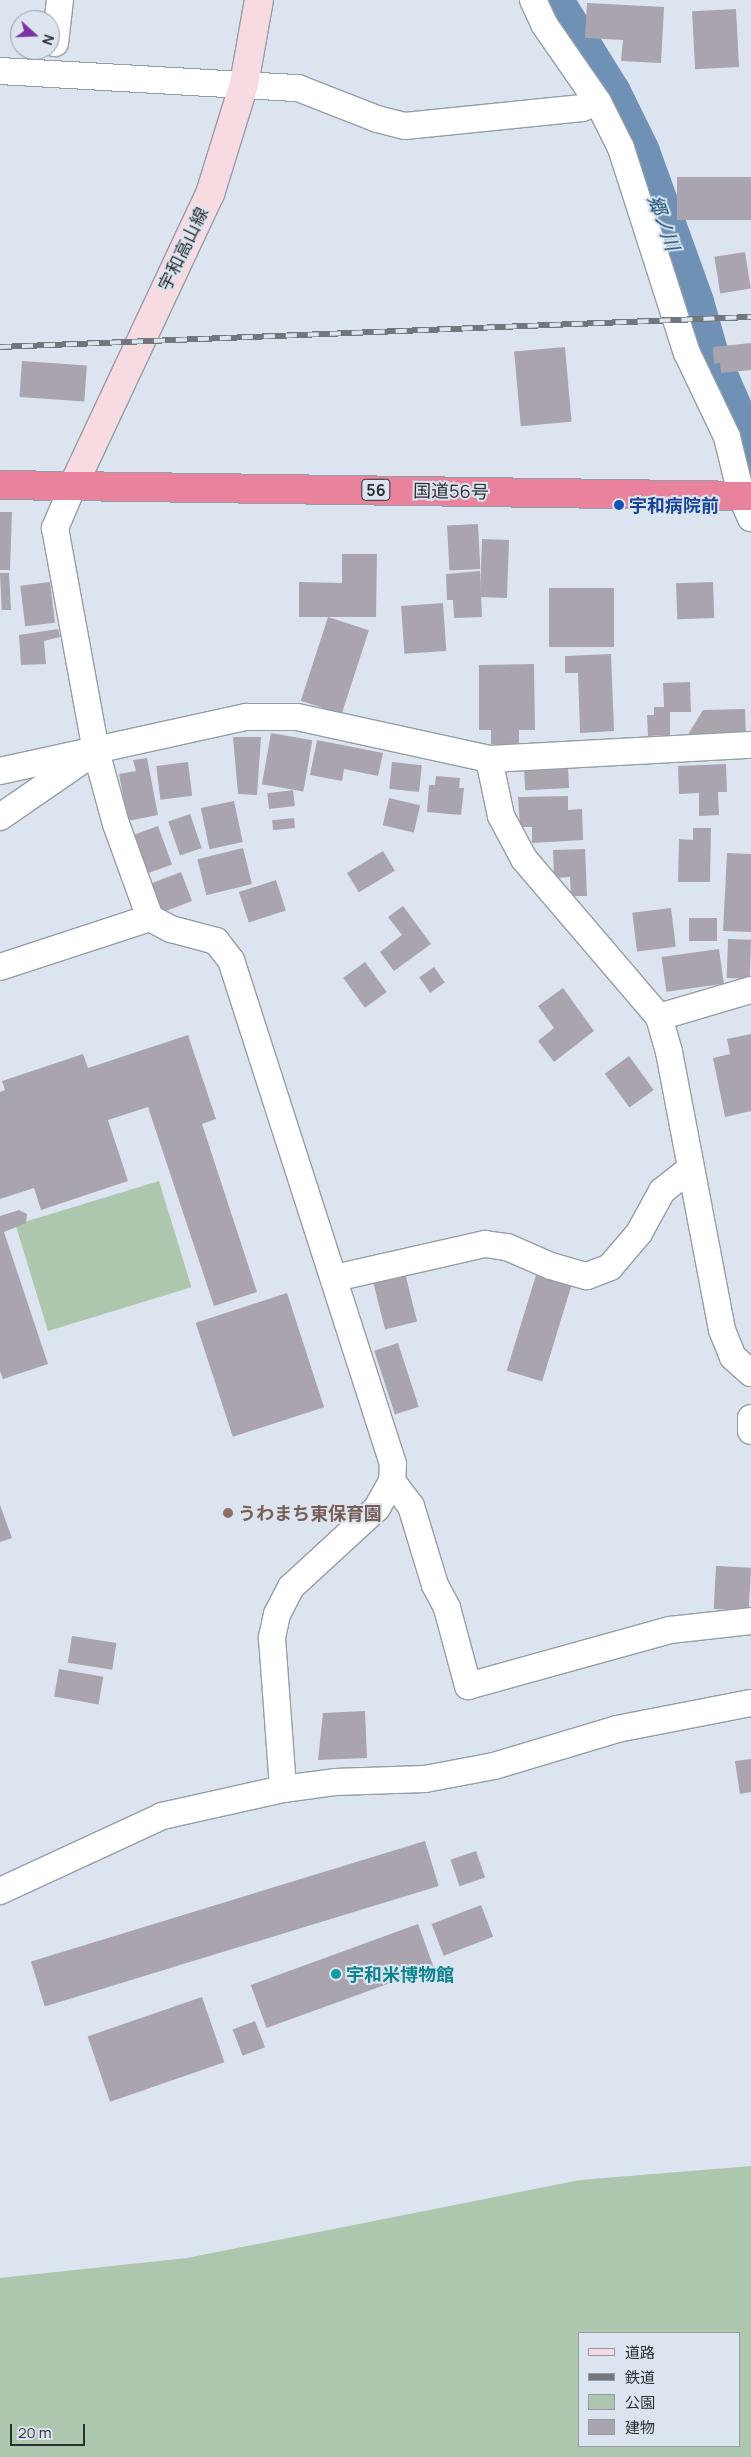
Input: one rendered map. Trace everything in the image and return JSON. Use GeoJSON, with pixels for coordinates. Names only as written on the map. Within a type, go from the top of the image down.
{"type":"FeatureCollection","features":[{"type":"Feature","properties":{"kind":"highway","name":"国道56号"},"geometry":{"type":"LineString","coordinates":[[0,485],[748,504]]}},
{"type":"Feature","properties":{"kind":"main road","name":"宇和高山線"},"geometry":{"type":"LineString","coordinates":[[73,486],[210,194],[244,84],[259,0]]}},
{"type":"Feature","properties":{"kind":"street"},"geometry":{"type":"LineString","coordinates":[[534,0],[544,24],[598,102],[621,148],[687,353],[727,436],[748,504]]}},
{"type":"Feature","properties":{"kind":"street"},"geometry":{"type":"LineString","coordinates":[[0,71],[298,88],[377,119],[406,126],[582,108],[598,102]]}},
{"type":"Feature","properties":{"kind":"street"},"geometry":{"type":"LineString","coordinates":[[73,486],[55,528],[96,751],[116,824],[150,918],[171,929],[216,942],[231,960],[393,1464],[392,1481],[377,1508],[291,1587],[277,1614],[272,1638],[283,1789]]}},
{"type":"Feature","properties":{"kind":"street"},"geometry":{"type":"LineString","coordinates":[[0,771],[246,717],[297,717],[489,759],[751,745]]}},
{"type":"Feature","properties":{"kind":"street"},"geometry":{"type":"LineString","coordinates":[[0,817],[96,751]]}},
{"type":"Feature","properties":{"kind":"street"},"geometry":{"type":"LineString","coordinates":[[489,759],[501,816],[524,859],[659,1017],[669,1052],[722,1330],[733,1357],[751,1373]]}},
{"type":"Feature","properties":{"kind":"street"},"geometry":{"type":"LineString","coordinates":[[0,967],[150,918]]}},
{"type":"Feature","properties":{"kind":"street"},"geometry":{"type":"LineString","coordinates":[[659,1017],[751,990]]}},
{"type":"Feature","properties":{"kind":"street"},"geometry":{"type":"LineString","coordinates":[[334,1278],[485,1244],[507,1247],[551,1266],[587,1276],[610,1267],[638,1233],[662,1191],[690,1169]]}},
{"type":"Feature","properties":{"kind":"street"},"geometry":{"type":"LineString","coordinates":[[751,1418],[751,1431]]}},
{"type":"Feature","properties":{"kind":"street"},"geometry":{"type":"LineString","coordinates":[[392,1481],[411,1506],[435,1585],[447,1608],[468,1686],[670,1630],[751,1621]]}},
{"type":"Feature","properties":{"kind":"street"},"geometry":{"type":"LineString","coordinates":[[0,1891],[162,1816],[283,1789],[335,1782],[425,1779],[494,1766],[617,1730],[751,1703]]}},
{"type":"Feature","properties":{"kind":"green space"},"geometry":{"type":"Polygon","coordinates":[[[159,1181],[191,1287],[48,1331],[16,1225],[159,1181]]]}},
{"type":"Feature","properties":{"kind":"green space"},"geometry":{"type":"Polygon","coordinates":[[[751,2166],[751,2457],[0,2457],[0,2278],[187,2258],[580,2180],[751,2166]]]}},
{"type":"Feature","properties":{"kind":"building"},"geometry":{"type":"Polygon","coordinates":[[[587,3],[664,7],[661,63],[621,61],[623,40],[585,38],[587,3]]]}},
{"type":"Feature","properties":{"kind":"building"},"geometry":{"type":"Polygon","coordinates":[[[736,9],[739,67],[695,69],[692,11],[736,9]]]}},
{"type":"Feature","properties":{"kind":"building"},"geometry":{"type":"Polygon","coordinates":[[[677,177],[751,177],[751,220],[677,220],[677,177]]]}},
{"type":"Feature","properties":{"kind":"building"},"geometry":{"type":"Polygon","coordinates":[[[745,252],[751,289],[720,293],[714,257],[745,252]]]}},
{"type":"Feature","properties":{"kind":"building"},"geometry":{"type":"Polygon","coordinates":[[[751,343],[751,370],[721,373],[720,363],[714,364],[713,347],[751,343]]]}},
{"type":"Feature","properties":{"kind":"building"},"geometry":{"type":"Polygon","coordinates":[[[565,347],[572,422],[521,426],[514,351],[565,347]]]}},
{"type":"Feature","properties":{"kind":"building"},"geometry":{"type":"Polygon","coordinates":[[[22,361],[87,366],[84,401],[19,397],[22,361]]]}},
{"type":"Feature","properties":{"kind":"building"},"geometry":{"type":"Polygon","coordinates":[[[0,512],[12,512],[10,570],[0,570],[0,512]]]}},
{"type":"Feature","properties":{"kind":"building"},"geometry":{"type":"Polygon","coordinates":[[[478,524],[480,569],[449,571],[447,526],[478,524]]]}},
{"type":"Feature","properties":{"kind":"building"},"geometry":{"type":"Polygon","coordinates":[[[482,539],[509,540],[507,598],[480,597],[482,539]]]}},
{"type":"Feature","properties":{"kind":"building"},"geometry":{"type":"Polygon","coordinates":[[[342,554],[377,554],[376,617],[299,617],[299,582],[342,583],[342,554]]]}},
{"type":"Feature","properties":{"kind":"building"},"geometry":{"type":"Polygon","coordinates":[[[480,571],[482,617],[454,618],[453,600],[447,600],[446,574],[480,571]]]}},
{"type":"Feature","properties":{"kind":"building"},"geometry":{"type":"Polygon","coordinates":[[[0,573],[9,573],[11,610],[2,610],[2,616],[0,573]]]}},
{"type":"Feature","properties":{"kind":"building"},"geometry":{"type":"Polygon","coordinates":[[[50,582],[55,623],[25,626],[20,586],[50,582]]]}},
{"type":"Feature","properties":{"kind":"building"},"geometry":{"type":"Polygon","coordinates":[[[713,582],[714,618],[677,619],[676,583],[713,582]]]}},
{"type":"Feature","properties":{"kind":"building"},"geometry":{"type":"Polygon","coordinates":[[[549,588],[614,588],[614,647],[549,647],[549,588]]]}},
{"type":"Feature","properties":{"kind":"building"},"geometry":{"type":"Polygon","coordinates":[[[443,603],[446,651],[404,654],[401,606],[443,603]]]}},
{"type":"Feature","properties":{"kind":"building"},"geometry":{"type":"Polygon","coordinates":[[[328,617],[369,630],[342,714],[301,701],[328,617]]]}},
{"type":"Feature","properties":{"kind":"building"},"geometry":{"type":"Polygon","coordinates":[[[58,629],[60,637],[44,641],[46,664],[21,665],[19,635],[58,629]]]}},
{"type":"Feature","properties":{"kind":"building"},"geometry":{"type":"Polygon","coordinates":[[[611,654],[614,731],[580,733],[578,673],[565,673],[565,656],[611,654]]]}},
{"type":"Feature","properties":{"kind":"building"},"geometry":{"type":"Polygon","coordinates":[[[534,664],[535,730],[519,730],[519,744],[491,744],[491,730],[479,730],[479,665],[534,664]]]}},
{"type":"Feature","properties":{"kind":"building"},"geometry":{"type":"Polygon","coordinates":[[[690,682],[691,712],[670,712],[670,735],[648,736],[647,715],[654,715],[654,707],[664,707],[663,683],[690,682]]]}},
{"type":"Feature","properties":{"kind":"building"},"geometry":{"type":"Polygon","coordinates":[[[745,709],[746,735],[687,736],[703,710],[745,709]]]}},
{"type":"Feature","properties":{"kind":"building"},"geometry":{"type":"Polygon","coordinates":[[[271,733],[312,740],[303,792],[262,784],[271,733]]]}},
{"type":"Feature","properties":{"kind":"building"},"geometry":{"type":"Polygon","coordinates":[[[233,737],[261,737],[257,795],[238,794],[233,737]]]}},
{"type":"Feature","properties":{"kind":"building"},"geometry":{"type":"Polygon","coordinates":[[[317,740],[383,753],[378,776],[344,769],[342,781],[310,775],[317,740]]]}},
{"type":"Feature","properties":{"kind":"building"},"geometry":{"type":"Polygon","coordinates":[[[147,758],[158,815],[128,821],[119,774],[136,771],[133,760],[147,758]]]}},
{"type":"Feature","properties":{"kind":"building"},"geometry":{"type":"Polygon","coordinates":[[[188,762],[192,796],[160,800],[156,766],[188,762]]]}},
{"type":"Feature","properties":{"kind":"building"},"geometry":{"type":"Polygon","coordinates":[[[392,762],[422,765],[419,792],[389,789],[392,762]]]}},
{"type":"Feature","properties":{"kind":"building"},"geometry":{"type":"Polygon","coordinates":[[[726,764],[727,792],[718,792],[719,815],[699,816],[699,793],[679,794],[678,766],[726,764]]]}},
{"type":"Feature","properties":{"kind":"building"},"geometry":{"type":"Polygon","coordinates":[[[568,767],[569,788],[525,790],[524,769],[568,767]]]}},
{"type":"Feature","properties":{"kind":"building"},"geometry":{"type":"Polygon","coordinates":[[[436,776],[460,778],[459,788],[464,788],[461,815],[427,812],[429,785],[435,785],[436,776]]]}},
{"type":"Feature","properties":{"kind":"building"},"geometry":{"type":"Polygon","coordinates":[[[293,790],[295,806],[269,809],[267,793],[293,790]]]}},
{"type":"Feature","properties":{"kind":"building"},"geometry":{"type":"Polygon","coordinates":[[[568,796],[568,810],[582,809],[583,840],[532,843],[532,827],[520,827],[518,797],[568,796]]]}},
{"type":"Feature","properties":{"kind":"building"},"geometry":{"type":"Polygon","coordinates":[[[389,798],[420,805],[414,832],[383,825],[389,798]]]}},
{"type":"Feature","properties":{"kind":"building"},"geometry":{"type":"Polygon","coordinates":[[[234,801],[243,842],[209,849],[201,808],[234,801]]]}},
{"type":"Feature","properties":{"kind":"building"},"geometry":{"type":"Polygon","coordinates":[[[190,814],[202,848],[180,856],[168,821],[190,814]]]}},
{"type":"Feature","properties":{"kind":"building"},"geometry":{"type":"Polygon","coordinates":[[[294,818],[295,828],[273,830],[272,820],[294,818]]]}},
{"type":"Feature","properties":{"kind":"building"},"geometry":{"type":"Polygon","coordinates":[[[158,826],[172,865],[144,875],[130,836],[158,826]]]}},
{"type":"Feature","properties":{"kind":"building"},"geometry":{"type":"Polygon","coordinates":[[[693,828],[711,828],[710,882],[678,882],[679,839],[693,840],[693,828]]]}},
{"type":"Feature","properties":{"kind":"building"},"geometry":{"type":"Polygon","coordinates":[[[243,848],[252,884],[206,895],[197,859],[243,848]]]}},
{"type":"Feature","properties":{"kind":"building"},"geometry":{"type":"Polygon","coordinates":[[[585,849],[587,896],[571,896],[570,877],[554,878],[553,850],[585,849]]]}},
{"type":"Feature","properties":{"kind":"building"},"geometry":{"type":"Polygon","coordinates":[[[383,851],[395,871],[359,892],[347,873],[383,851]]]}},
{"type":"Feature","properties":{"kind":"building"},"geometry":{"type":"Polygon","coordinates":[[[727,853],[751,854],[751,932],[723,931],[727,853]]]}},
{"type":"Feature","properties":{"kind":"building"},"geometry":{"type":"Polygon","coordinates":[[[181,872],[192,901],[159,913],[148,885],[181,872]]]}},
{"type":"Feature","properties":{"kind":"building"},"geometry":{"type":"Polygon","coordinates":[[[276,880],[286,910],[249,922],[239,892],[276,880]]]}},
{"type":"Feature","properties":{"kind":"building"},"geometry":{"type":"Polygon","coordinates":[[[403,906],[431,944],[394,971],[380,952],[402,935],[388,917],[403,906]]]}},
{"type":"Feature","properties":{"kind":"building"},"geometry":{"type":"Polygon","coordinates":[[[671,908],[676,947],[637,951],[632,913],[671,908]]]}},
{"type":"Feature","properties":{"kind":"building"},"geometry":{"type":"Polygon","coordinates":[[[689,918],[717,918],[717,941],[689,941],[689,918]]]}},
{"type":"Feature","properties":{"kind":"building"},"geometry":{"type":"Polygon","coordinates":[[[728,939],[751,940],[750,979],[727,978],[728,939]]]}},
{"type":"Feature","properties":{"kind":"building"},"geometry":{"type":"Polygon","coordinates":[[[719,949],[724,984],[666,992],[662,957],[719,949]]]}},
{"type":"Feature","properties":{"kind":"building"},"geometry":{"type":"Polygon","coordinates":[[[365,962],[387,992],[365,1008],[343,978],[365,962]]]}},
{"type":"Feature","properties":{"kind":"building"},"geometry":{"type":"Polygon","coordinates":[[[434,967],[445,983],[430,993],[419,977],[434,967]]]}},
{"type":"Feature","properties":{"kind":"building"},"geometry":{"type":"Polygon","coordinates":[[[563,988],[594,1031],[554,1062],[538,1041],[554,1028],[538,1006],[563,988]]]}},
{"type":"Feature","properties":{"kind":"building"},"geometry":{"type":"Polygon","coordinates":[[[751,1034],[751,1111],[725,1117],[713,1058],[730,1054],[727,1039],[751,1034]]]}},
{"type":"Feature","properties":{"kind":"building"},"geometry":{"type":"Polygon","coordinates":[[[188,1035],[216,1119],[202,1124],[257,1292],[214,1306],[148,1107],[108,1120],[128,1181],[41,1210],[34,1188],[0,1199],[0,1092],[5,1090],[2,1081],[83,1054],[88,1068],[188,1035]]]}},
{"type":"Feature","properties":{"kind":"building"},"geometry":{"type":"Polygon","coordinates":[[[629,1056],[654,1090],[629,1108],[605,1074],[629,1056]]]}},
{"type":"Feature","properties":{"kind":"building"},"geometry":{"type":"Polygon","coordinates":[[[19,1210],[27,1214],[26,1223],[4,1232],[48,1364],[3,1379],[0,1371],[0,1216],[19,1210]]]}},
{"type":"Feature","properties":{"kind":"building"},"geometry":{"type":"Polygon","coordinates":[[[404,1269],[417,1321],[385,1329],[372,1277],[404,1269]]]}},
{"type":"Feature","properties":{"kind":"building"},"geometry":{"type":"Polygon","coordinates":[[[536,1275],[571,1286],[542,1381],[507,1371],[536,1275]]]}},
{"type":"Feature","properties":{"kind":"building"},"geometry":{"type":"Polygon","coordinates":[[[287,1293],[324,1407],[233,1437],[196,1323],[287,1293]]]}},
{"type":"Feature","properties":{"kind":"building"},"geometry":{"type":"Polygon","coordinates":[[[398,1343],[419,1407],[395,1414],[374,1351],[398,1343]]]}},
{"type":"Feature","properties":{"kind":"building"},"geometry":{"type":"Polygon","coordinates":[[[0,1505],[12,1538],[0,1542],[0,1505]]]}},
{"type":"Feature","properties":{"kind":"building"},"geometry":{"type":"Polygon","coordinates":[[[716,1566],[751,1568],[749,1611],[714,1609],[716,1566]]]}},
{"type":"Feature","properties":{"kind":"building"},"geometry":{"type":"Polygon","coordinates":[[[72,1636],[116,1643],[112,1670],[68,1663],[72,1636]]]}},
{"type":"Feature","properties":{"kind":"building"},"geometry":{"type":"Polygon","coordinates":[[[59,1669],[103,1677],[98,1704],[54,1697],[59,1669]]]}},
{"type":"Feature","properties":{"kind":"building"},"geometry":{"type":"Polygon","coordinates":[[[365,1711],[367,1758],[318,1760],[323,1713],[365,1711]]]}},
{"type":"Feature","properties":{"kind":"building"},"geometry":{"type":"Polygon","coordinates":[[[751,1759],[751,1792],[740,1794],[735,1761],[751,1759]]]}},
{"type":"Feature","properties":{"kind":"building"},"geometry":{"type":"Polygon","coordinates":[[[425,1841],[439,1886],[45,2006],[31,1961],[425,1841]]]}},
{"type":"Feature","properties":{"kind":"building"},"geometry":{"type":"Polygon","coordinates":[[[476,1851],[485,1877],[460,1886],[450,1860],[476,1851]]]}},
{"type":"Feature","properties":{"kind":"building"},"geometry":{"type":"Polygon","coordinates":[[[481,1905],[493,1937],[444,1956],[432,1924],[481,1905]]]}},
{"type":"Feature","properties":{"kind":"building"},"geometry":{"type":"Polygon","coordinates":[[[418,1924],[434,1967],[266,2028],[251,1985],[418,1924]]]}},
{"type":"Feature","properties":{"kind":"building"},"geometry":{"type":"Polygon","coordinates":[[[202,1997],[224,2062],[110,2102],[88,2036],[202,1997]]]}},
{"type":"Feature","properties":{"kind":"building"},"geometry":{"type":"Polygon","coordinates":[[[255,2021],[265,2047],[243,2056],[233,2030],[255,2021]]]}},
{"type":"Feature","properties":{"kind":"waterway","name":"郷ノ川"},"geometry":{"type":"LineString","coordinates":[[550,0],[608,93],[637,152],[691,302],[706,355],[751,458]]}},
{"type":"Feature","properties":{"kind":"railway"},"geometry":{"type":"LineString","coordinates":[[0,347],[751,317]]}},
{"type":"Feature","properties":{"kind":"place","name":"宇和病院前"},"geometry":{"type":"Point","coordinates":[619,505]}},
{"type":"Feature","properties":{"kind":"place","name":"うわまち東保育園"},"geometry":{"type":"Point","coordinates":[228,1513]}},
{"type":"Feature","properties":{"kind":"place","name":"宇和米博物館"},"geometry":{"type":"Point","coordinates":[336,1974]}}]}
